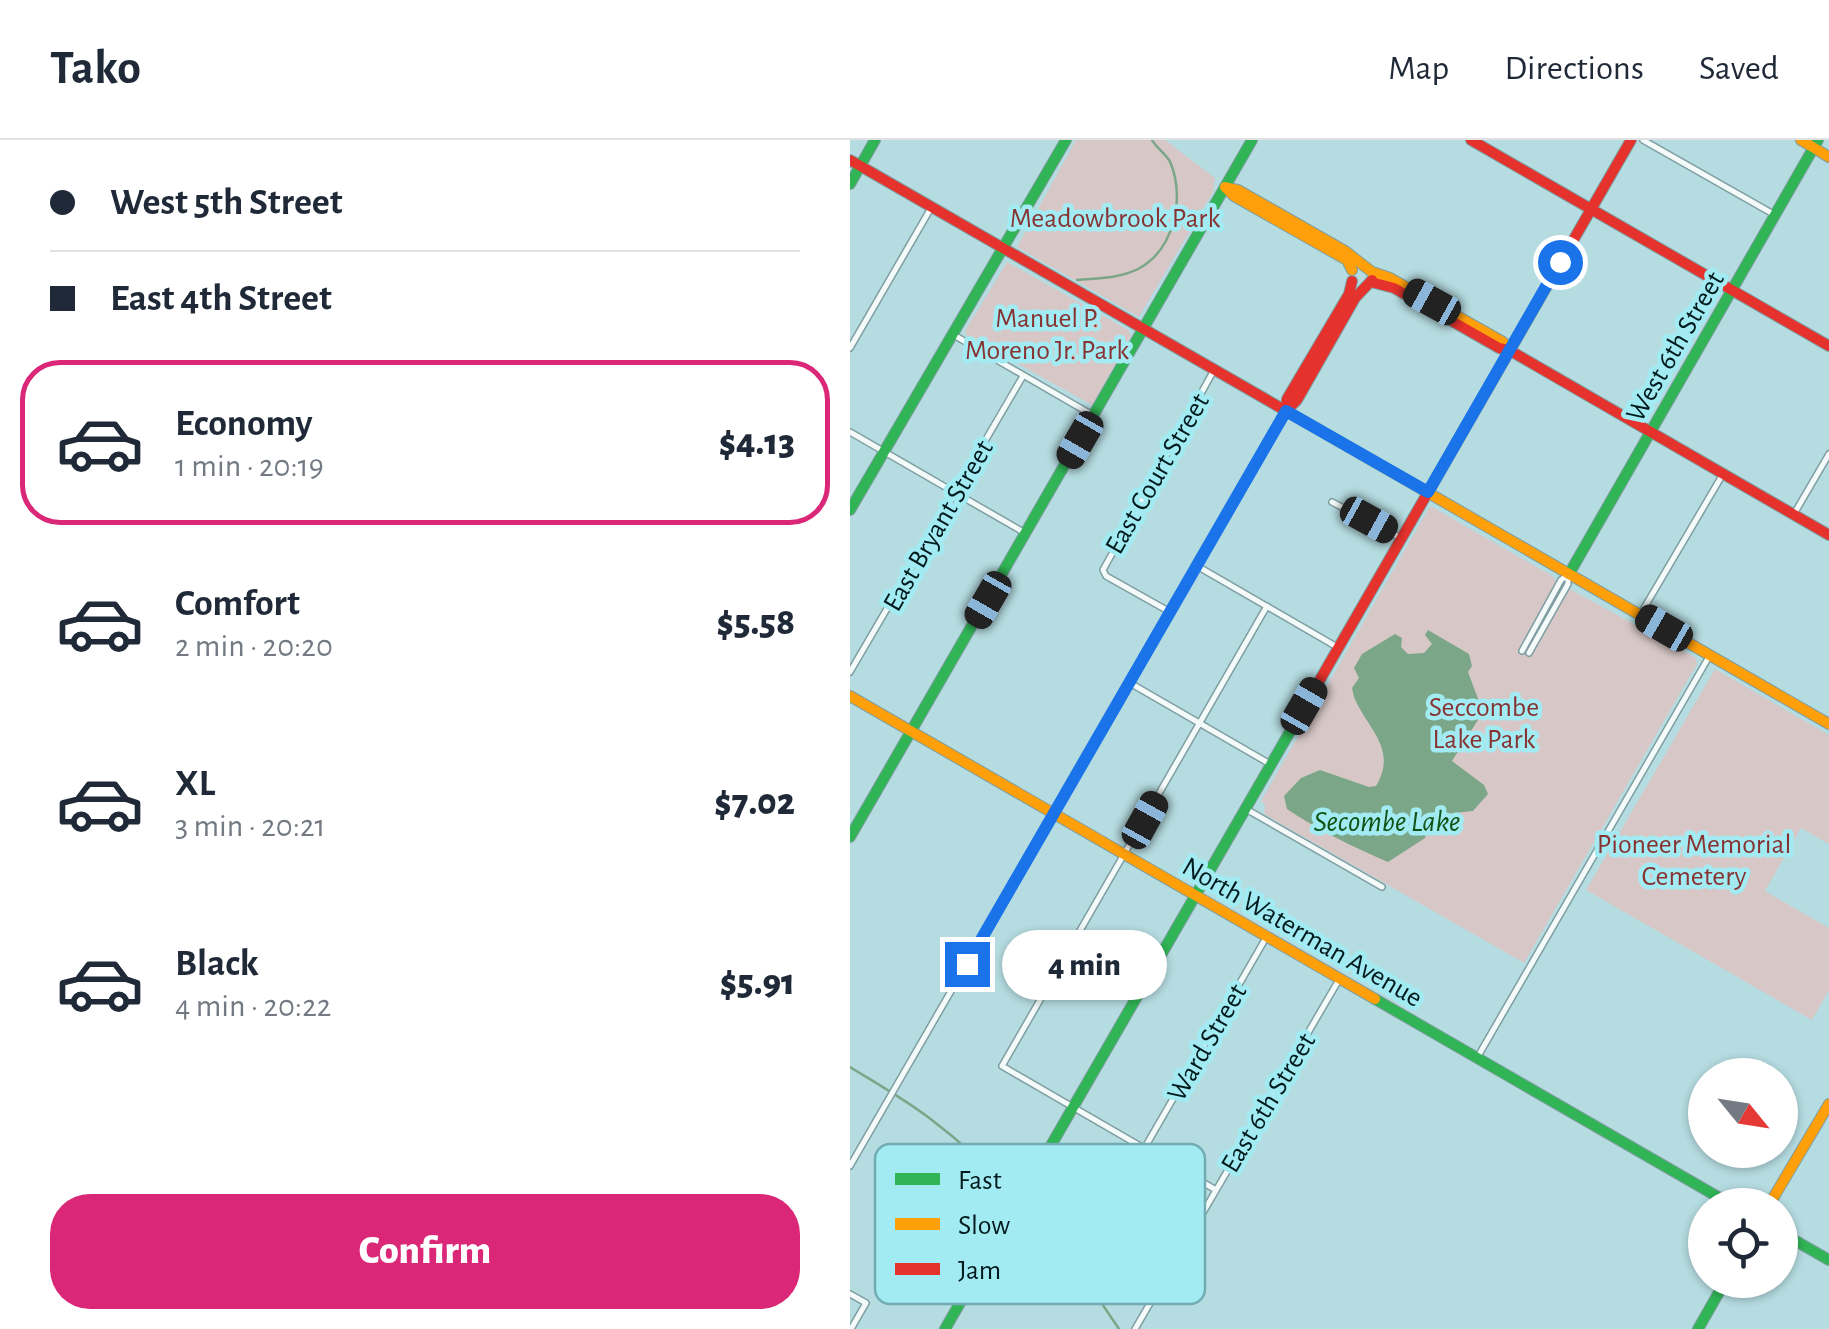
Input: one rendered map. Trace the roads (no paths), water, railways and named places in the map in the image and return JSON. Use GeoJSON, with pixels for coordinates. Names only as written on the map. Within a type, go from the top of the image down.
{"type":"FeatureCollection","features":[{"type":"Feature","properties":{"kind":"street"},"geometry":{"type":"LineString","coordinates":[[850,184],[855,163],[875,140]]}},
{"type":"Feature","properties":{"kind":"street"},"geometry":{"type":"LineString","coordinates":[[850,510],[1066,140]]}},
{"type":"Feature","properties":{"kind":"street"},"geometry":{"type":"LineString","coordinates":[[850,837],[1252,140]]}},
{"type":"Feature","properties":{"kind":"street"},"geometry":{"type":"LineString","coordinates":[[1471,140],[1829,346]]}},
{"type":"Feature","properties":{"kind":"street"},"geometry":{"type":"LineString","coordinates":[[1053,1144],[1631,140]]}},
{"type":"Feature","properties":{"kind":"street"},"geometry":{"type":"LineString","coordinates":[[1643,140],[1776,215]]}},
{"type":"Feature","properties":{"kind":"street"},"geometry":{"type":"LineString","coordinates":[[1801,140],[1816,144],[1829,157]]}},
{"type":"Feature","properties":{"kind":"street","name":"West 6th Street"},"geometry":{"type":"LineString","coordinates":[[1569,574],[1816,144]]}},
{"type":"Feature","properties":{"kind":"street"},"geometry":{"type":"LineString","coordinates":[[855,163],[1829,724]]}},
{"type":"Feature","properties":{"kind":"street"},"geometry":{"type":"LineString","coordinates":[[1225,187],[1238,190],[1345,251],[1362,276],[1432,302],[1829,535]]}},
{"type":"Feature","properties":{"kind":"street"},"geometry":{"type":"LineString","coordinates":[[850,348],[931,208]]}},
{"type":"Feature","properties":{"kind":"street"},"geometry":{"type":"LineString","coordinates":[[850,1166],[1286,411],[1297,400],[1362,276]]}},
{"type":"Feature","properties":{"kind":"street"},"geometry":{"type":"LineString","coordinates":[[952,334],[1094,416]]}},
{"type":"Feature","properties":{"kind":"street","name":"East Court Street"},"geometry":{"type":"LineString","coordinates":[[1170,612],[1106,576],[1103,570],[1214,370]]}},
{"type":"Feature","properties":{"kind":"street","name":"East Bryant Street"},"geometry":{"type":"LineString","coordinates":[[850,672],[1024,376]]}},
{"type":"Feature","properties":{"kind":"street"},"geometry":{"type":"LineString","coordinates":[[850,432],[1026,534]]}},
{"type":"Feature","properties":{"kind":"street"},"geometry":{"type":"LineString","coordinates":[[1794,514],[1829,454]]}},
{"type":"Feature","properties":{"kind":"street"},"geometry":{"type":"LineString","coordinates":[[1640,615],[1723,474]]}},
{"type":"Feature","properties":{"kind":"street"},"geometry":{"type":"LineString","coordinates":[[1332,502],[1401,538]]}},
{"type":"Feature","properties":{"kind":"street"},"geometry":{"type":"LineString","coordinates":[[1197,566],[1338,648]]}},
{"type":"Feature","properties":{"kind":"street"},"geometry":{"type":"LineString","coordinates":[[1526,652],[1562,580],[1569,574]]}},
{"type":"Feature","properties":{"kind":"street"},"geometry":{"type":"LineString","coordinates":[[1135,1144],[1002,1066],[1267,606]]}},
{"type":"Feature","properties":{"kind":"street"},"geometry":{"type":"LineString","coordinates":[[1477,1058],[1710,655]]}},
{"type":"Feature","properties":{"kind":"street"},"geometry":{"type":"LineString","coordinates":[[1130,683],[1271,764]]}},
{"type":"Feature","properties":{"kind":"street","name":"North Waterman Avenue"},"geometry":{"type":"LineString","coordinates":[[850,696],[1703,1188]]}},
{"type":"Feature","properties":{"kind":"street"},"geometry":{"type":"LineString","coordinates":[[1246,808],[1382,888]]}},
{"type":"Feature","properties":{"kind":"street","name":"Ward Street"},"geometry":{"type":"LineString","coordinates":[[1147,1144],[1268,936]]}},
{"type":"Feature","properties":{"kind":"street","name":"East 6th Street"},"geometry":{"type":"LineString","coordinates":[[1205,1209],[1340,978]]}},
{"type":"Feature","properties":{"kind":"street"},"geometry":{"type":"LineString","coordinates":[[1779,1188],[1829,1104]]}},
{"type":"Feature","properties":{"kind":"street"},"geometry":{"type":"LineString","coordinates":[[1205,1184],[1216,1190]]}},
{"type":"Feature","properties":{"kind":"street"},"geometry":{"type":"LineString","coordinates":[[1798,1242],[1829,1260]]}},
{"type":"Feature","properties":{"kind":"street"},"geometry":{"type":"LineString","coordinates":[[850,1294],[866,1303],[851,1329]]}},
{"type":"Feature","properties":{"kind":"street"},"geometry":{"type":"LineString","coordinates":[[1698,1329],[1716,1298]]}},
{"type":"Feature","properties":{"kind":"street"},"geometry":{"type":"LineString","coordinates":[[945,1329],[960,1304]]}},
{"type":"Feature","properties":{"kind":"street","name":"East 6th Street"},"geometry":{"type":"LineString","coordinates":[[1135,1329],[1150,1304]]}},
{"type":"Feature","properties":{"kind":"water","name":"Secombe Lake"},"geometry":{"type":"Polygon","coordinates":[[[1428,630],[1469,654],[1472,666],[1468,672],[1483,712],[1452,761],[1484,785],[1488,794],[1473,811],[1436,815],[1425,838],[1388,862],[1299,817],[1287,809],[1284,796],[1301,778],[1320,770],[1376,786],[1384,761],[1382,750],[1354,697],[1352,688],[1359,678],[1354,668],[1362,654],[1395,634],[1402,638],[1401,647],[1408,654],[1424,653],[1432,644],[1425,635],[1428,630]]]}},
{"type":"Feature","properties":{"kind":"waterway"},"geometry":{"type":"LineString","coordinates":[[1077,280],[1138,269],[1160,250],[1168,237],[1176,208],[1175,178],[1170,161],[1152,140]]}},
{"type":"Feature","properties":{"kind":"waterway"},"geometry":{"type":"LineString","coordinates":[[850,1067],[919,1110],[962,1144]]}},
{"type":"Feature","properties":{"kind":"waterway"},"geometry":{"type":"LineString","coordinates":[[1102,1304],[1119,1329]]}},
{"type":"Feature","properties":{"kind":"park label","name":"Meadowbrook Park"},"geometry":{"type":"Point","coordinates":[1115,217]}},
{"type":"Feature","properties":{"kind":"park label","name":"Manuel P. Moreno Jr. Park"},"geometry":{"type":"Point","coordinates":[1047,333]}},
{"type":"Feature","properties":{"kind":"park label","name":"Seccombe Lake Park"},"geometry":{"type":"Point","coordinates":[1484,722]}},
{"type":"Feature","properties":{"kind":"park label","name":"Pioneer Memorial Cemetery"},"geometry":{"type":"Point","coordinates":[1694,859]}}]}
